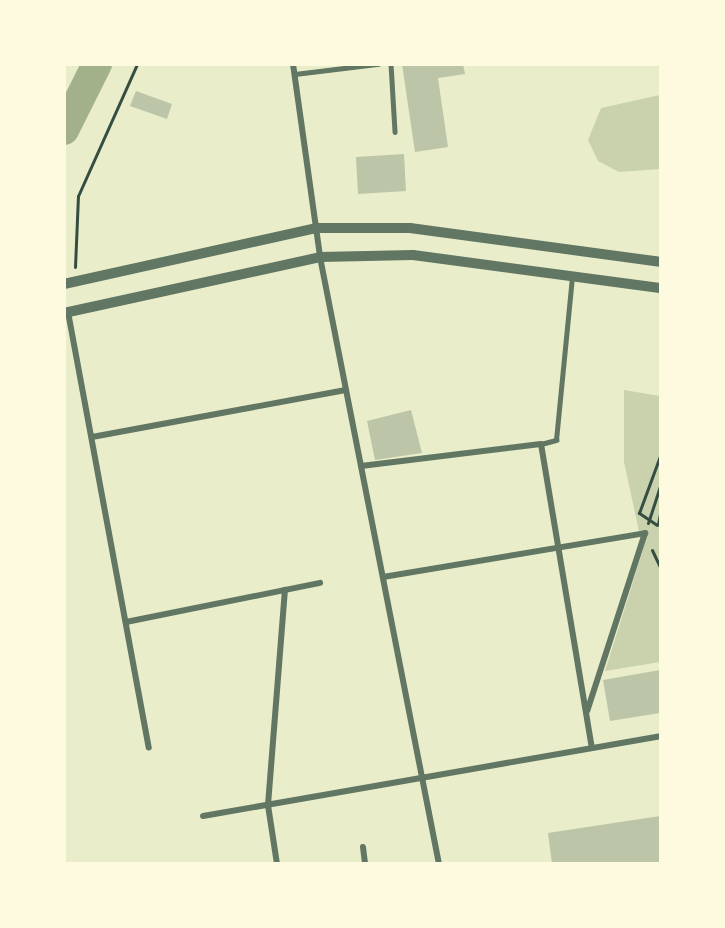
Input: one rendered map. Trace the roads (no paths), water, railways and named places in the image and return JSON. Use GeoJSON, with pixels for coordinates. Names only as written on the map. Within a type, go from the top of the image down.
{"type":"FeatureCollection","features":[{"type":"Feature","properties":{"kind":"street"},"geometry":{"type":"LineString","coordinates":[[293,64],[320,257],[440,864]]}},
{"type":"Feature","properties":{"kind":"street"},"geometry":{"type":"LineString","coordinates":[[64,284],[316,228],[410,228],[660,262]]}},
{"type":"Feature","properties":{"kind":"street"},"geometry":{"type":"LineString","coordinates":[[149,748],[92,437],[66,313],[320,257],[413,255],[660,288]]}},
{"type":"Feature","properties":{"kind":"street"},"geometry":{"type":"LineString","coordinates":[[92,437],[346,390]]}},
{"type":"Feature","properties":{"kind":"street"},"geometry":{"type":"LineString","coordinates":[[361,466],[541,444],[592,748]]}},
{"type":"Feature","properties":{"kind":"street"},"geometry":{"type":"LineString","coordinates":[[383,577],[645,533],[586,714]]}},
{"type":"Feature","properties":{"kind":"street"},"geometry":{"type":"LineString","coordinates":[[126,622],[320,582]]}},
{"type":"Feature","properties":{"kind":"street"},"geometry":{"type":"LineString","coordinates":[[277,864],[268,806],[285,590]]}},
{"type":"Feature","properties":{"kind":"street"},"geometry":{"type":"LineString","coordinates":[[203,816],[660,736]]}},
{"type":"Feature","properties":{"kind":"street"},"geometry":{"type":"LineString","coordinates":[[363,847],[365,864]]}},
{"type":"Feature","properties":{"kind":"lane"},"geometry":{"type":"LineString","coordinates":[[295,74],[384,64]]}},
{"type":"Feature","properties":{"kind":"lane"},"geometry":{"type":"LineString","coordinates":[[392,64],[396,132]]}},
{"type":"Feature","properties":{"kind":"lane"},"geometry":{"type":"LineString","coordinates":[[541,444],[556,440],[572,276]]}},
{"type":"Feature","properties":{"kind":"waterway"},"geometry":{"type":"LineString","coordinates":[[64,130],[97,64]]}}]}
